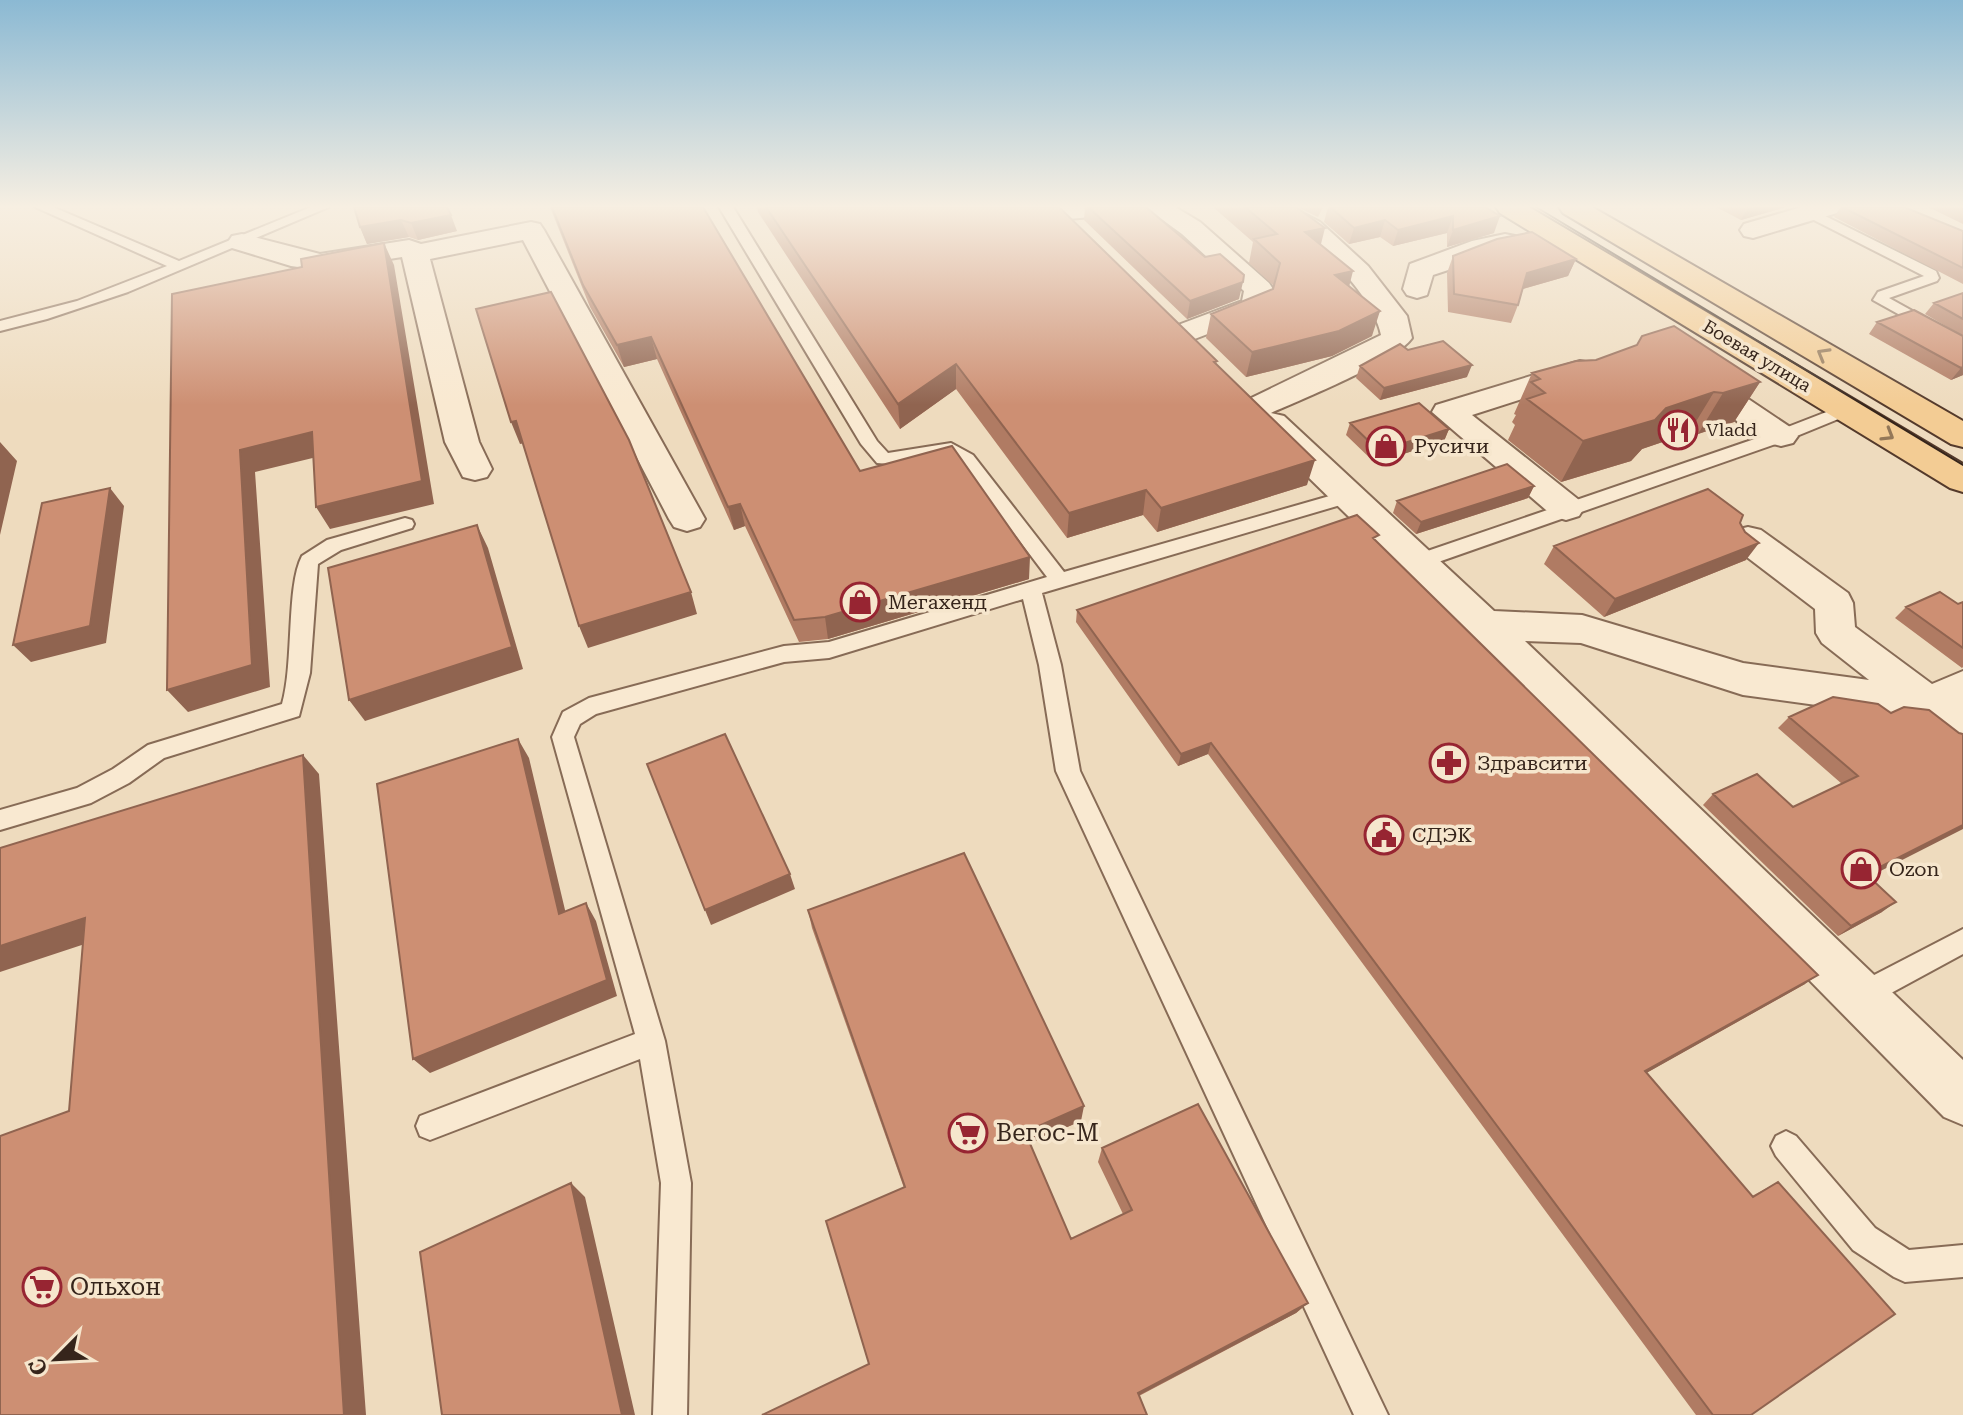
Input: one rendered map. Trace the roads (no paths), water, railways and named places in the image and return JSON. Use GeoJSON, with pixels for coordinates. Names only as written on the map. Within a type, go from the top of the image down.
{"type":"FeatureCollection","features":[{"type":"Feature","properties":{"kind":"main road","name":"Боевая улица"},"geometry":{"type":"LineString","coordinates":[[1618,273],[1963,480]]}},
{"type":"Feature","properties":{"kind":"main road","name":"Боевая улица"},"geometry":{"type":"LineString","coordinates":[[1685,273],[1963,436]]}},
{"type":"Feature","properties":{"kind":"street"},"geometry":{"type":"LineString","coordinates":[[420,273],[462,442],[475,469]]}},
{"type":"Feature","properties":{"kind":"street"},"geometry":{"type":"LineString","coordinates":[[554,273],[687,519]]}},
{"type":"Feature","properties":{"kind":"street"},"geometry":{"type":"LineString","coordinates":[[1241,273],[1259,289],[1255,306],[1235,316],[1170,323],[1347,497],[1484,625],[1963,1098]]}},
{"type":"Feature","properties":{"kind":"street"},"geometry":{"type":"LineString","coordinates":[[1234,387],[1364,357],[1397,338],[1392,316],[1359,273]]}},
{"type":"Feature","properties":{"kind":"street"},"geometry":{"type":"LineString","coordinates":[[1417,289],[1420,273]]}},
{"type":"Feature","properties":{"kind":"street"},"geometry":{"type":"LineString","coordinates":[[1663,356],[1781,436]]}},
{"type":"Feature","properties":{"kind":"street"},"geometry":{"type":"LineString","coordinates":[[1566,508],[1448,412],[1607,361]]}},
{"type":"Feature","properties":{"kind":"street"},"geometry":{"type":"LineString","coordinates":[[1748,539],[1834,603],[1836,633],[1946,696],[1963,730]]}},
{"type":"Feature","properties":{"kind":"street"},"geometry":{"type":"LineString","coordinates":[[1484,625],[1582,629],[1743,679],[1946,696]]}},
{"type":"Feature","properties":{"kind":"lane"},"geometry":{"type":"LineString","coordinates":[[0,326],[42,318],[160,273]]}},
{"type":"Feature","properties":{"kind":"lane"},"geometry":{"type":"LineString","coordinates":[[766,273],[870,444],[883,459],[902,459],[951,449],[967,459],[1060,580]]}},
{"type":"Feature","properties":{"kind":"lane"},"geometry":{"type":"LineString","coordinates":[[1929,273],[1932,278],[1883,295],[1881,300],[1963,345]]}},
{"type":"Feature","properties":{"kind":"lane"},"geometry":{"type":"LineString","coordinates":[[1417,562],[1781,436],[1847,409]]}},
{"type":"Feature","properties":{"kind":"lane"},"geometry":{"type":"LineString","coordinates":[[670,1415],[676,1183],[651,1041],[563,737],[571,718],[589,707],[784,654],[829,650],[1347,497]]}},
{"type":"Feature","properties":{"kind":"lane"},"geometry":{"type":"LineString","coordinates":[[0,820],[83,796],[121,776],[156,751],[291,710],[299,687],[305,580],[309,561],[334,545],[405,524]]}},
{"type":"Feature","properties":{"kind":"lane"},"geometry":{"type":"LineString","coordinates":[[1031,590],[1050,665],[1068,771],[1371,1415]]}},
{"type":"Feature","properties":{"kind":"lane"},"geometry":{"type":"LineString","coordinates":[[1860,996],[1963,941]]}},
{"type":"Feature","properties":{"kind":"lane"},"geometry":{"type":"LineString","coordinates":[[430,1126],[651,1041]]}},
{"type":"Feature","properties":{"kind":"lane"},"geometry":{"type":"LineString","coordinates":[[1786,1146],[1864,1239],[1905,1266],[1963,1261]]}},
{"type":"Feature","properties":{"kind":"tram line"},"geometry":{"type":"LineString","coordinates":[[1645,273],[1963,465]]}},
{"type":"Feature","properties":{"kind":"place","name":"Vladd"},"geometry":{"type":"Point","coordinates":[1678,430]}},
{"type":"Feature","properties":{"kind":"place","name":"Русичи"},"geometry":{"type":"Point","coordinates":[1386,446]}},
{"type":"Feature","properties":{"kind":"place","name":"Мегахенд"},"geometry":{"type":"Point","coordinates":[860,602]}},
{"type":"Feature","properties":{"kind":"place","name":"Здравсити"},"geometry":{"type":"Point","coordinates":[1449,763]}},
{"type":"Feature","properties":{"kind":"place","name":"СДЭК"},"geometry":{"type":"Point","coordinates":[1384,835]}},
{"type":"Feature","properties":{"kind":"place","name":"Ozon"},"geometry":{"type":"Point","coordinates":[1861,869]}},
{"type":"Feature","properties":{"kind":"place","name":"Вегос-М"},"geometry":{"type":"Point","coordinates":[968,1133]}},
{"type":"Feature","properties":{"kind":"place","name":"Ольхон"},"geometry":{"type":"Point","coordinates":[42,1287]}}]}
